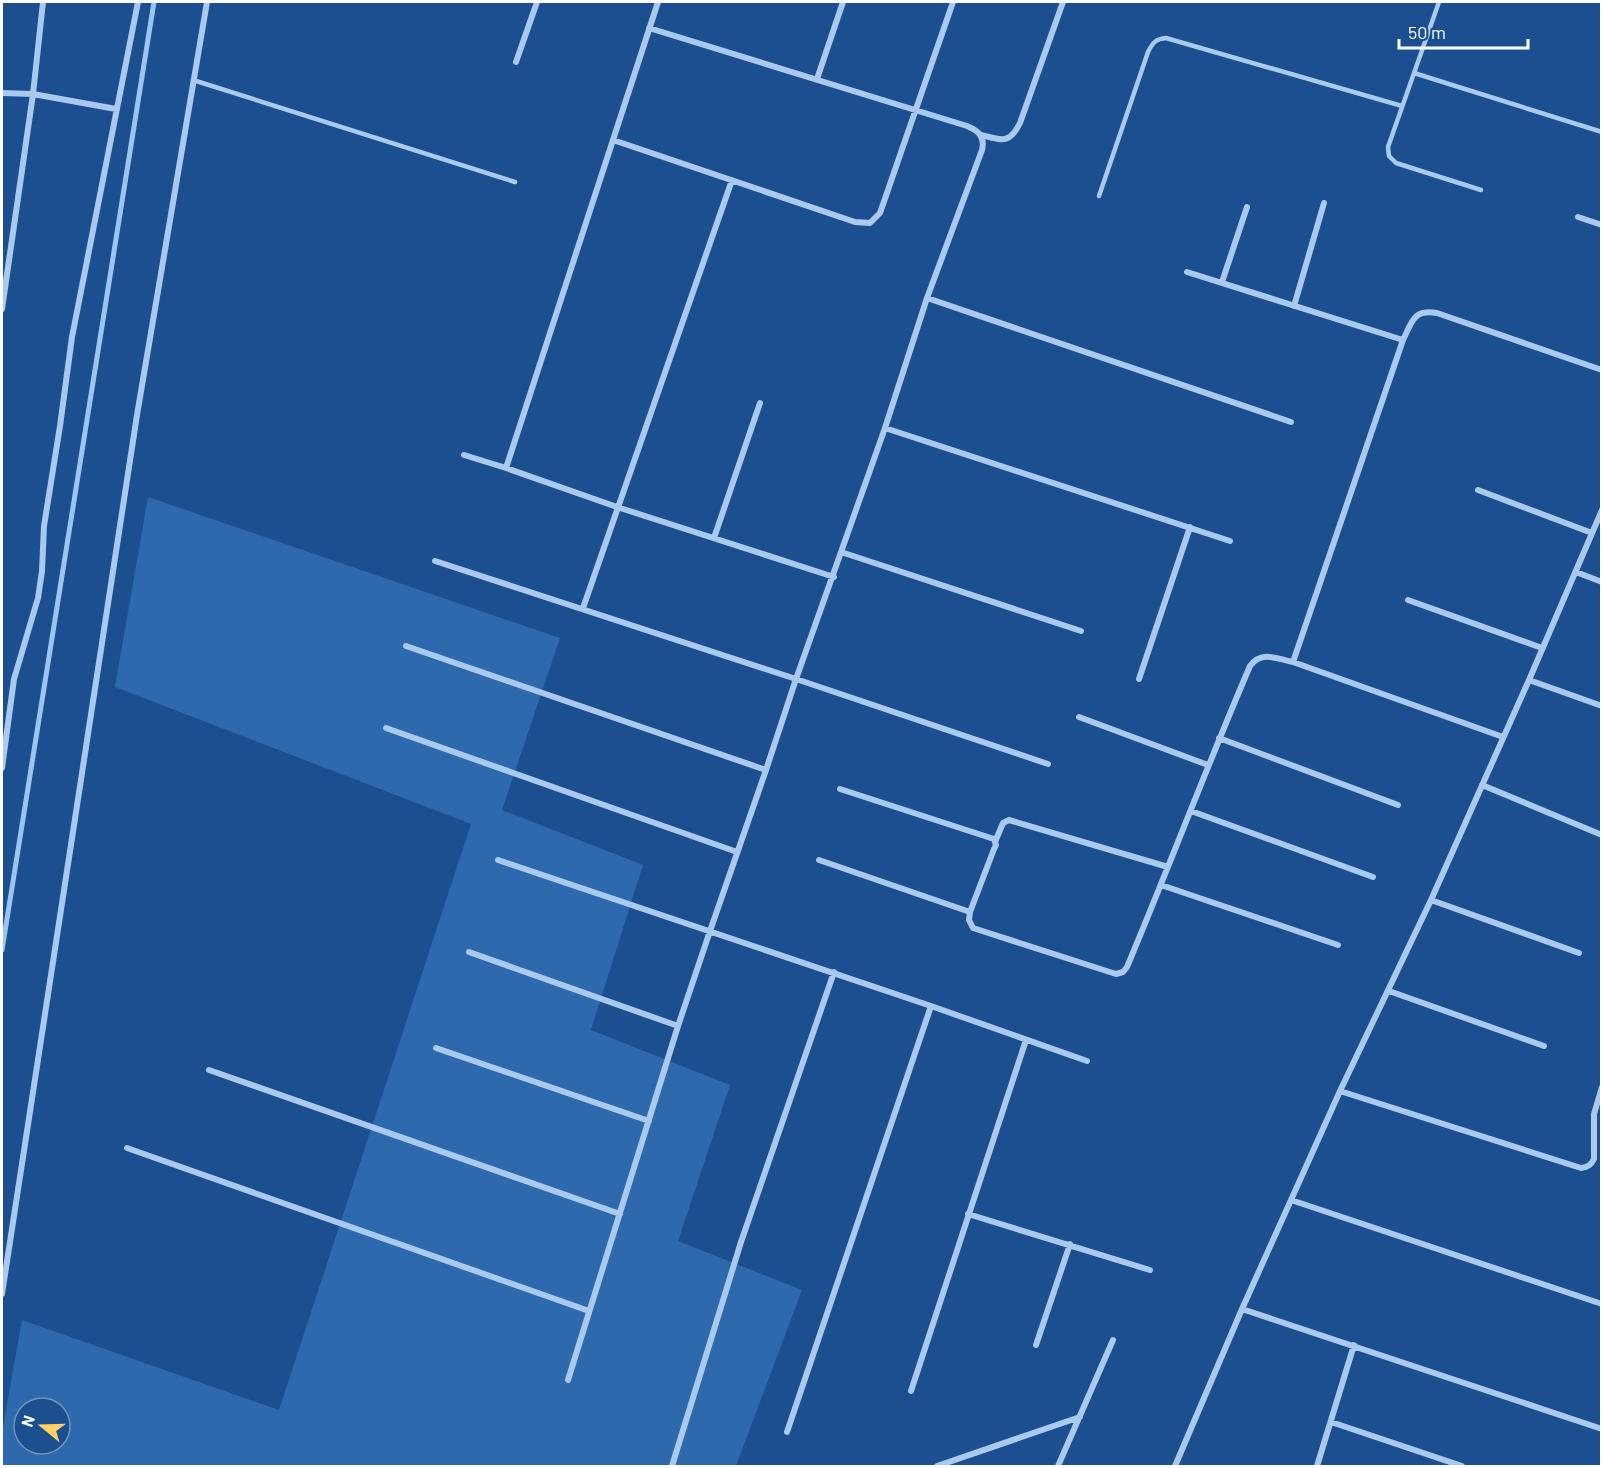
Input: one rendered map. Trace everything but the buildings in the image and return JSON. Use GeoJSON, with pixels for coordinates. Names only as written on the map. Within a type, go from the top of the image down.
{"type":"FeatureCollection","features":[{"type":"Feature","properties":{"kind":"street"},"geometry":{"type":"LineString","coordinates":[[2,309],[33,94],[43,2]]}},
{"type":"Feature","properties":{"kind":"street"},"geometry":{"type":"LineString","coordinates":[[2,768],[14,679],[38,598],[42,572],[44,526],[72,337],[138,2]]}},
{"type":"Feature","properties":{"kind":"street"},"geometry":{"type":"LineString","coordinates":[[2,1294],[136,415],[207,2]]}},
{"type":"Feature","properties":{"kind":"street"},"geometry":{"type":"LineString","coordinates":[[516,62],[537,2]]}},
{"type":"Feature","properties":{"kind":"street"},"geometry":{"type":"LineString","coordinates":[[506,468],[658,2]]}},
{"type":"Feature","properties":{"kind":"street"},"geometry":{"type":"LineString","coordinates":[[817,79],[843,2]]}},
{"type":"Feature","properties":{"kind":"street"},"geometry":{"type":"LineString","coordinates":[[613,140],[855,222],[870,223],[880,213],[953,2]]}},
{"type":"Feature","properties":{"kind":"street"},"geometry":{"type":"LineString","coordinates":[[981,135],[1004,140],[1016,132],[1063,2]]}},
{"type":"Feature","properties":{"kind":"street"},"geometry":{"type":"LineString","coordinates":[[568,1380],[678,1026],[796,679],[885,428],[927,298],[983,143],[981,135],[967,126],[649,28]]}},
{"type":"Feature","properties":{"kind":"street"},"geometry":{"type":"LineString","coordinates":[[2,93],[33,94],[116,109]]}},
{"type":"Feature","properties":{"kind":"street"},"geometry":{"type":"LineString","coordinates":[[583,608],[732,180]]}},
{"type":"Feature","properties":{"kind":"street"},"geometry":{"type":"LineString","coordinates":[[1294,306],[1324,202]]}},
{"type":"Feature","properties":{"kind":"street"},"geometry":{"type":"LineString","coordinates":[[1222,282],[1247,207]]}},
{"type":"Feature","properties":{"kind":"street"},"geometry":{"type":"LineString","coordinates":[[1578,217],[1602,225]]}},
{"type":"Feature","properties":{"kind":"street"},"geometry":{"type":"LineString","coordinates":[[1187,272],[1403,340]]}},
{"type":"Feature","properties":{"kind":"street"},"geometry":{"type":"LineString","coordinates":[[927,298],[1291,422]]}},
{"type":"Feature","properties":{"kind":"street"},"geometry":{"type":"LineString","coordinates":[[1293,662],[1403,340],[1414,319],[1426,311],[1437,313],[1602,370]]}},
{"type":"Feature","properties":{"kind":"street"},"geometry":{"type":"LineString","coordinates":[[714,538],[760,403]]}},
{"type":"Feature","properties":{"kind":"street"},"geometry":{"type":"LineString","coordinates":[[885,428],[1230,541]]}},
{"type":"Feature","properties":{"kind":"street"},"geometry":{"type":"LineString","coordinates":[[464,455],[834,577]]}},
{"type":"Feature","properties":{"kind":"street"},"geometry":{"type":"LineString","coordinates":[[1478,490],[1592,533]]}},
{"type":"Feature","properties":{"kind":"street"},"geometry":{"type":"LineString","coordinates":[[1175,1467],[1242,1309],[1340,1091],[1431,900],[1602,510]]}},
{"type":"Feature","properties":{"kind":"street"},"geometry":{"type":"LineString","coordinates":[[1139,679],[1190,528]]}},
{"type":"Feature","properties":{"kind":"street"},"geometry":{"type":"LineString","coordinates":[[842,552],[1081,631]]}},
{"type":"Feature","properties":{"kind":"street"},"geometry":{"type":"LineString","coordinates":[[435,561],[583,608],[1048,764]]}},
{"type":"Feature","properties":{"kind":"street"},"geometry":{"type":"LineString","coordinates":[[1576,572],[1602,582]]}},
{"type":"Feature","properties":{"kind":"street"},"geometry":{"type":"LineString","coordinates":[[1408,600],[1542,648]]}},
{"type":"Feature","properties":{"kind":"street"},"geometry":{"type":"LineString","coordinates":[[406,646],[766,770]]}},
{"type":"Feature","properties":{"kind":"street"},"geometry":{"type":"LineString","coordinates":[[1168,867],[1009,820],[1003,824],[995,842],[970,912],[970,924],[978,931],[1116,974],[1123,972],[1161,885],[1219,738],[1250,666],[1256,658],[1268,657],[1293,662],[1503,737]]}},
{"type":"Feature","properties":{"kind":"street"},"geometry":{"type":"LineString","coordinates":[[1529,680],[1602,706]]}},
{"type":"Feature","properties":{"kind":"street"},"geometry":{"type":"LineString","coordinates":[[1079,717],[1208,765]]}},
{"type":"Feature","properties":{"kind":"street"},"geometry":{"type":"LineString","coordinates":[[386,728],[737,852]]}},
{"type":"Feature","properties":{"kind":"street"},"geometry":{"type":"LineString","coordinates":[[1219,738],[1398,805]]}},
{"type":"Feature","properties":{"kind":"street"},"geometry":{"type":"LineString","coordinates":[[1482,785],[1602,835]]}},
{"type":"Feature","properties":{"kind":"street"},"geometry":{"type":"LineString","coordinates":[[840,789],[990,837],[995,842]]}},
{"type":"Feature","properties":{"kind":"street"},"geometry":{"type":"LineString","coordinates":[[1191,811],[1373,877]]}},
{"type":"Feature","properties":{"kind":"street"},"geometry":{"type":"LineString","coordinates":[[498,860],[834,972],[1087,1062]]}},
{"type":"Feature","properties":{"kind":"street"},"geometry":{"type":"LineString","coordinates":[[819,860],[970,912]]}},
{"type":"Feature","properties":{"kind":"street"},"geometry":{"type":"LineString","coordinates":[[1161,885],[1338,945]]}},
{"type":"Feature","properties":{"kind":"street"},"geometry":{"type":"LineString","coordinates":[[1431,900],[1579,953]]}},
{"type":"Feature","properties":{"kind":"street"},"geometry":{"type":"LineString","coordinates":[[469,952],[678,1026]]}},
{"type":"Feature","properties":{"kind":"street"},"geometry":{"type":"LineString","coordinates":[[672,1467],[741,1242],[834,972]]}},
{"type":"Feature","properties":{"kind":"street"},"geometry":{"type":"LineString","coordinates":[[1389,991],[1544,1046]]}},
{"type":"Feature","properties":{"kind":"street"},"geometry":{"type":"LineString","coordinates":[[787,1432],[931,1006]]}},
{"type":"Feature","properties":{"kind":"street"},"geometry":{"type":"LineString","coordinates":[[911,1391],[1026,1040]]}},
{"type":"Feature","properties":{"kind":"street"},"geometry":{"type":"LineString","coordinates":[[436,1048],[649,1121]]}},
{"type":"Feature","properties":{"kind":"street"},"geometry":{"type":"LineString","coordinates":[[209,1070],[620,1214]]}},
{"type":"Feature","properties":{"kind":"street"},"geometry":{"type":"LineString","coordinates":[[1340,1091],[1581,1168],[1592,1164],[1594,1159],[1594,1114],[1602,1087]]}},
{"type":"Feature","properties":{"kind":"street"},"geometry":{"type":"LineString","coordinates":[[1594,1114],[1602,1110]]}},
{"type":"Feature","properties":{"kind":"street"},"geometry":{"type":"LineString","coordinates":[[127,1148],[590,1311]]}},
{"type":"Feature","properties":{"kind":"street"},"geometry":{"type":"LineString","coordinates":[[1291,1200],[1602,1304]]}},
{"type":"Feature","properties":{"kind":"street"},"geometry":{"type":"LineString","coordinates":[[968,1214],[1150,1270]]}},
{"type":"Feature","properties":{"kind":"street"},"geometry":{"type":"LineString","coordinates":[[1036,1345],[1070,1244]]}},
{"type":"Feature","properties":{"kind":"street"},"geometry":{"type":"LineString","coordinates":[[1242,1309],[1602,1429]]}},
{"type":"Feature","properties":{"kind":"street"},"geometry":{"type":"LineString","coordinates":[[1058,1467],[1113,1340]]}},
{"type":"Feature","properties":{"kind":"street"},"geometry":{"type":"LineString","coordinates":[[1317,1467],[1354,1345]]}},
{"type":"Feature","properties":{"kind":"street"},"geometry":{"type":"LineString","coordinates":[[937,1467],[1080,1416]]}},
{"type":"Feature","properties":{"kind":"street"},"geometry":{"type":"LineString","coordinates":[[1331,1422],[1462,1467]]}},
{"type":"Feature","properties":{"kind":"lane"},"geometry":{"type":"LineString","coordinates":[[1439,2],[1388,147],[1389,156],[1392,161],[1481,190]]}},
{"type":"Feature","properties":{"kind":"lane"},"geometry":{"type":"LineString","coordinates":[[1100,196],[1148,52],[1157,39],[1166,38],[1402,106]]}},
{"type":"Feature","properties":{"kind":"lane"},"geometry":{"type":"LineString","coordinates":[[1414,73],[1602,132]]}},
{"type":"Feature","properties":{"kind":"lane"},"geometry":{"type":"LineString","coordinates":[[193,81],[515,182]]}},
{"type":"Feature","properties":{"kind":"shaded area"},"geometry":{"type":"Polygon","coordinates":[[[148,497],[560,638],[502,810],[643,865],[591,1030],[730,1085],[678,1241],[802,1290],[736,1466],[2,1466],[2,1433],[22,1320],[279,1410],[471,824],[115,687],[148,497]]]}},
{"type":"Feature","properties":{"kind":"waterway"},"geometry":{"type":"LineString","coordinates":[[2,950],[154,2]]}}]}
